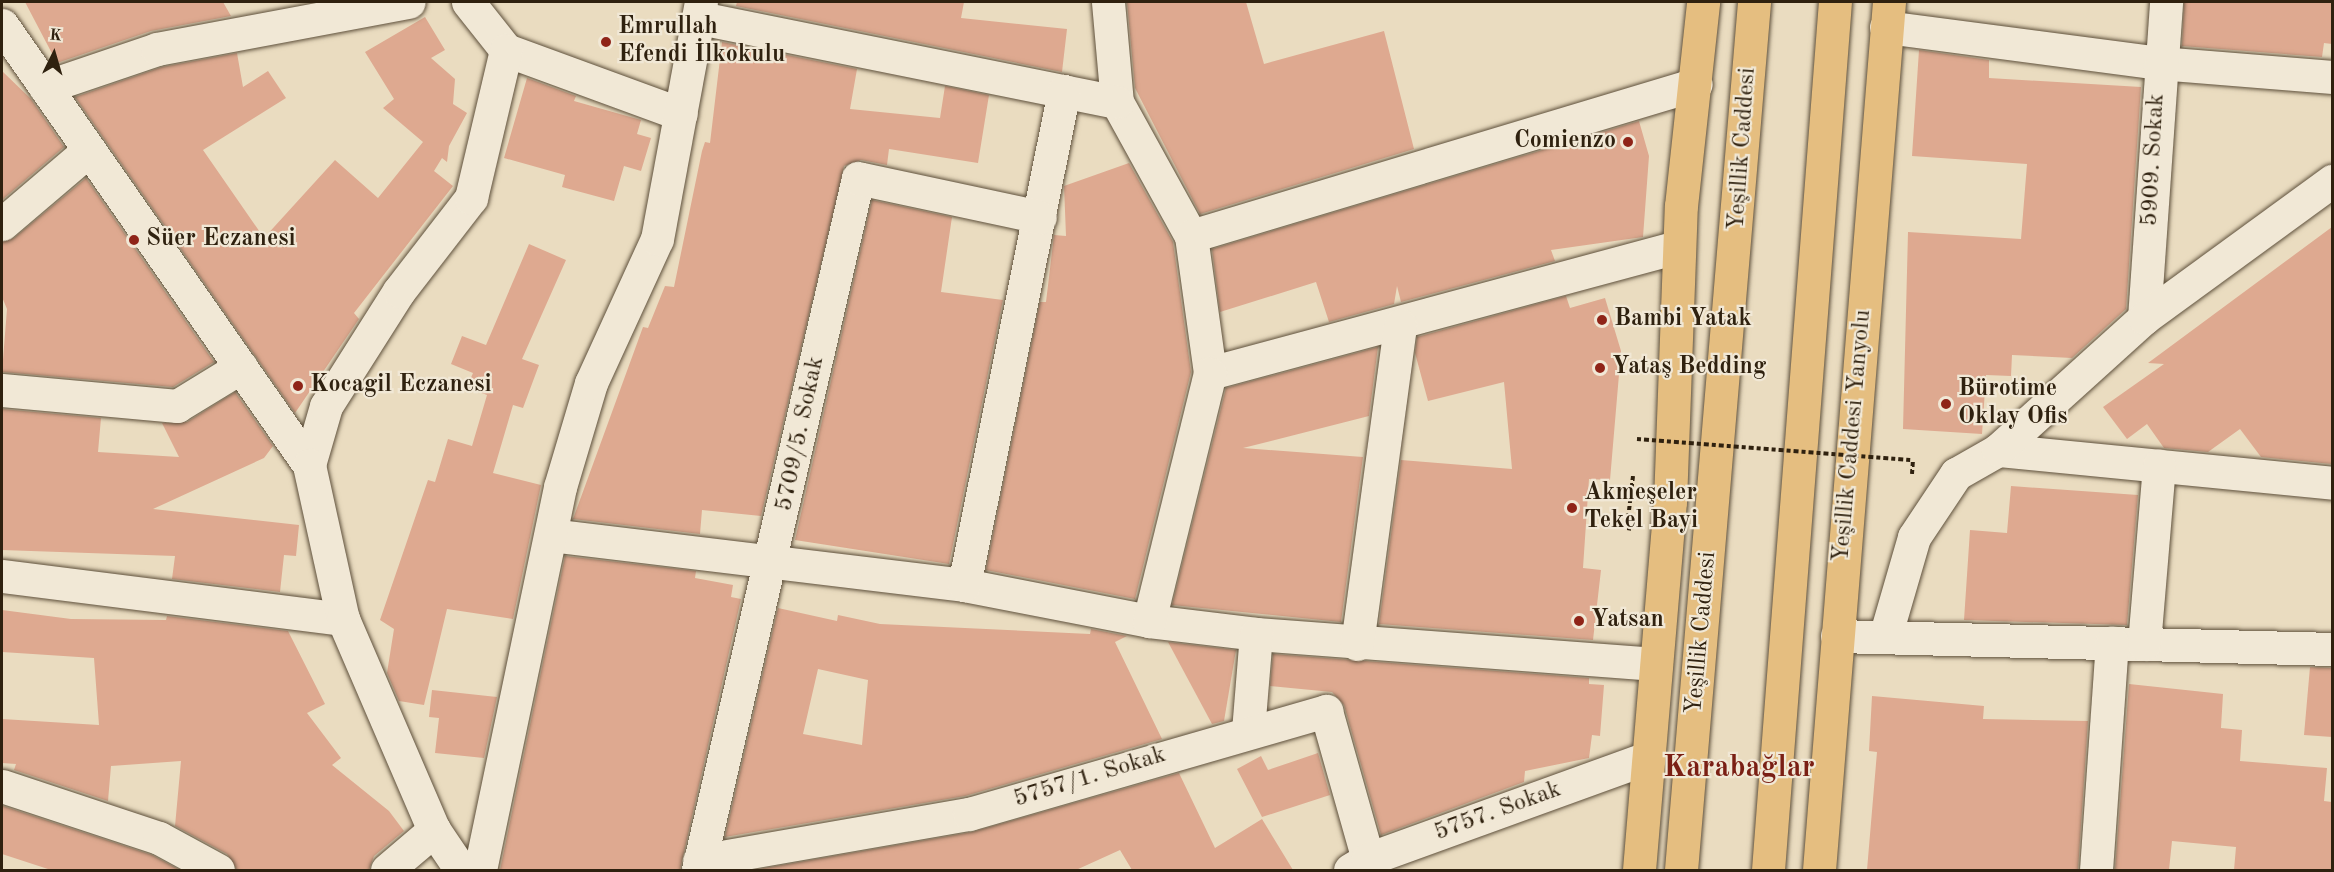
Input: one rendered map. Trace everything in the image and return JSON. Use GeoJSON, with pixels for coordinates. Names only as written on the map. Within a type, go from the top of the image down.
{"type":"FeatureCollection","features":[{"type":"Feature","properties":{"kind":"main road"},"geometry":{"type":"LineString","coordinates":[[1639,870],[1680,324],[1678,247],[1703,2]]}},
{"type":"Feature","properties":{"kind":"main road","name":"Yeşillik Caddesi"},"geometry":{"type":"LineString","coordinates":[[1681,870],[1754,2]]}},
{"type":"Feature","properties":{"kind":"main road"},"geometry":{"type":"LineString","coordinates":[[1768,870],[1835,2]]}},
{"type":"Feature","properties":{"kind":"main road","name":"Yeşillik Caddesi Yanyolu"},"geometry":{"type":"LineString","coordinates":[[1819,870],[1888,14]]}},
{"type":"Feature","properties":{"kind":"street"},"geometry":{"type":"LineString","coordinates":[[45,87],[256,14],[409,2]]}},
{"type":"Feature","properties":{"kind":"street"},"geometry":{"type":"LineString","coordinates":[[468,2],[506,50],[681,114]]}},
{"type":"Feature","properties":{"kind":"street"},"geometry":{"type":"LineString","coordinates":[[1108,2],[1117,102],[1191,236],[1210,373],[1149,621]]}},
{"type":"Feature","properties":{"kind":"street","name":"5909. Sokak"},"geometry":{"type":"LineString","coordinates":[[2144,318],[2159,63],[2166,2]]}},
{"type":"Feature","properties":{"kind":"street"},"geometry":{"type":"LineString","coordinates":[[480,870],[551,535],[591,383],[657,239],[701,10],[1117,102]]}},
{"type":"Feature","properties":{"kind":"street"},"geometry":{"type":"LineString","coordinates":[[1888,14],[2159,63],[2332,77]]}},
{"type":"Feature","properties":{"kind":"street"},"geometry":{"type":"LineString","coordinates":[[2,25],[309,465],[343,618],[434,830],[461,870]]}},
{"type":"Feature","properties":{"kind":"street"},"geometry":{"type":"LineString","coordinates":[[309,465],[326,406],[399,291],[471,198],[506,50]]}},
{"type":"Feature","properties":{"kind":"street"},"geometry":{"type":"LineString","coordinates":[[1191,236],[1696,84]]}},
{"type":"Feature","properties":{"kind":"street"},"geometry":{"type":"LineString","coordinates":[[964,585],[1064,91]]}},
{"type":"Feature","properties":{"kind":"street"},"geometry":{"type":"LineString","coordinates":[[2,224],[89,150]]}},
{"type":"Feature","properties":{"kind":"street","name":"5709/5. Sokak"},"geometry":{"type":"LineString","coordinates":[[698,866],[774,559],[858,178],[1040,217]]}},
{"type":"Feature","properties":{"kind":"street"},"geometry":{"type":"LineString","coordinates":[[1885,637],[1914,537],[1956,474],[1998,450],[2144,318],[2332,181]]}},
{"type":"Feature","properties":{"kind":"street"},"geometry":{"type":"LineString","coordinates":[[1210,373],[1400,325],[1678,247]]}},
{"type":"Feature","properties":{"kind":"street"},"geometry":{"type":"LineString","coordinates":[[1357,644],[1400,325]]}},
{"type":"Feature","properties":{"kind":"street"},"geometry":{"type":"LineString","coordinates":[[2,390],[177,406],[241,367]]}},
{"type":"Feature","properties":{"kind":"street"},"geometry":{"type":"LineString","coordinates":[[1998,450],[2332,483]]}},
{"type":"Feature","properties":{"kind":"street"},"geometry":{"type":"LineString","coordinates":[[2144,644],[2159,466]]}},
{"type":"Feature","properties":{"kind":"street"},"geometry":{"type":"LineString","coordinates":[[551,535],[774,559],[964,585],[1149,621],[1257,634],[1357,644],[1656,664]]}},
{"type":"Feature","properties":{"kind":"street"},"geometry":{"type":"LineString","coordinates":[[2,576],[343,618]]}},
{"type":"Feature","properties":{"kind":"street"},"geometry":{"type":"LineString","coordinates":[[1248,731],[1257,634]]}},
{"type":"Feature","properties":{"kind":"street"},"geometry":{"type":"LineString","coordinates":[[1837,636],[2332,649]]}},
{"type":"Feature","properties":{"kind":"street"},"geometry":{"type":"LineString","coordinates":[[2096,870],[2112,643]]}},
{"type":"Feature","properties":{"kind":"street","name":"5757/1. Sokak"},"geometry":{"type":"LineString","coordinates":[[698,866],[969,814],[1248,731],[1326,711],[1359,865]]}},
{"type":"Feature","properties":{"kind":"street","name":"5757. Sokak"},"geometry":{"type":"LineString","coordinates":[[1359,865],[1647,758]]}},
{"type":"Feature","properties":{"kind":"street"},"geometry":{"type":"LineString","coordinates":[[2,786],[159,838],[218,870]]}},
{"type":"Feature","properties":{"kind":"street"},"geometry":{"type":"LineString","coordinates":[[387,870],[434,830]]}},
{"type":"Feature","properties":{"kind":"path"},"geometry":{"type":"LineString","coordinates":[[1635,450],[1637,439],[1913,460]]}},
{"type":"Feature","properties":{"kind":"path"},"geometry":{"type":"LineString","coordinates":[[1627,528],[1633,473]]}},
{"type":"Feature","properties":{"kind":"building"},"geometry":{"type":"Polygon","coordinates":[[[25,2],[223,2],[231,16],[151,31],[57,63],[25,2]]]}},
{"type":"Feature","properties":{"kind":"building"},"geometry":{"type":"Polygon","coordinates":[[[737,2],[964,2],[961,18],[1067,29],[1062,72],[736,6],[737,2]]]}},
{"type":"Feature","properties":{"kind":"building"},"geometry":{"type":"Polygon","coordinates":[[[1127,2],[1246,2],[1264,64],[1384,31],[1414,149],[1200,214],[1135,88],[1127,2]]]}},
{"type":"Feature","properties":{"kind":"building"},"geometry":{"type":"Polygon","coordinates":[[[2184,2],[2332,2],[2332,44],[2324,43],[2322,57],[2182,46],[2184,2]]]}},
{"type":"Feature","properties":{"kind":"building"},"geometry":{"type":"Polygon","coordinates":[[[425,17],[445,50],[431,58],[455,79],[453,104],[467,113],[449,146],[447,162],[442,158],[434,171],[453,186],[354,313],[359,319],[295,413],[75,97],[162,67],[237,53],[243,87],[268,71],[286,98],[203,150],[264,238],[335,160],[378,198],[423,142],[383,108],[394,99],[365,52],[425,17]]]}},
{"type":"Feature","properties":{"kind":"building"},"geometry":{"type":"Polygon","coordinates":[[[722,42],[857,69],[850,109],[940,118],[945,86],[989,95],[978,163],[889,149],[887,165],[861,160],[844,166],[761,516],[702,510],[700,534],[573,519],[643,327],[648,328],[665,286],[674,287],[702,151],[705,142],[710,143],[722,42]]]}},
{"type":"Feature","properties":{"kind":"building"},"geometry":{"type":"Polygon","coordinates":[[[1919,50],[1989,60],[1989,78],[2141,87],[2126,309],[2072,358],[2012,355],[2011,376],[1986,375],[1982,434],[1903,429],[1908,232],[2021,239],[2027,164],[1912,156],[1919,50]]]}},
{"type":"Feature","properties":{"kind":"building"},"geometry":{"type":"Polygon","coordinates":[[[2,71],[31,99],[64,147],[2,200],[2,71]]]}},
{"type":"Feature","properties":{"kind":"building"},"geometry":{"type":"Polygon","coordinates":[[[527,78],[576,96],[574,101],[641,120],[637,134],[651,138],[641,171],[624,166],[614,201],[562,187],[565,175],[504,158],[527,78]]]}},
{"type":"Feature","properties":{"kind":"building"},"geometry":{"type":"Polygon","coordinates":[[[1639,121],[1649,156],[1643,237],[1551,250],[1555,261],[1401,302],[1397,286],[1394,304],[1329,322],[1316,282],[1220,312],[1212,249],[1639,121]]]}},
{"type":"Feature","properties":{"kind":"building"},"geometry":{"type":"Polygon","coordinates":[[[1129,163],[1173,242],[1191,372],[1135,599],[986,570],[1040,302],[1046,302],[1054,235],[1066,236],[1064,186],[1129,163]]]}},
{"type":"Feature","properties":{"kind":"building"},"geometry":{"type":"Polygon","coordinates":[[[86,178],[214,362],[173,387],[2,372],[7,309],[2,297],[2,242],[14,238],[86,178]]]}},
{"type":"Feature","properties":{"kind":"building"},"geometry":{"type":"Polygon","coordinates":[[[872,200],[952,217],[941,292],[1003,300],[949,564],[795,540],[872,200]]]}},
{"type":"Feature","properties":{"kind":"building"},"geometry":{"type":"Polygon","coordinates":[[[2332,227],[2332,464],[2261,457],[2240,429],[2208,452],[2164,448],[2147,424],[2127,439],[2103,407],[2164,364],[2148,363],[2332,227]]]}},
{"type":"Feature","properties":{"kind":"building"},"geometry":{"type":"Polygon","coordinates":[[[529,244],[566,260],[522,359],[539,365],[523,408],[513,405],[493,473],[541,485],[513,619],[447,609],[424,705],[399,701],[387,673],[394,629],[380,620],[428,480],[435,482],[448,439],[472,446],[487,395],[467,387],[473,373],[451,364],[462,336],[486,345],[529,244]]]}},
{"type":"Feature","properties":{"kind":"building"},"geometry":{"type":"Polygon","coordinates":[[[1566,296],[1570,308],[1605,298],[1621,351],[1610,480],[1589,479],[1583,568],[1601,570],[1593,640],[1379,624],[1401,460],[1512,469],[1504,382],[1428,401],[1415,353],[1417,337],[1566,296]]]}},
{"type":"Feature","properties":{"kind":"building"},"geometry":{"type":"Polygon","coordinates":[[[1378,347],[1369,416],[1243,448],[1363,457],[1341,622],[1172,605],[1226,388],[1378,347]]]}},
{"type":"Feature","properties":{"kind":"building"},"geometry":{"type":"Polygon","coordinates":[[[235,392],[273,446],[264,458],[153,509],[299,525],[296,556],[284,555],[280,592],[172,579],[175,556],[2,550],[2,409],[101,418],[98,452],[179,457],[162,423],[187,422],[235,392]]]}},
{"type":"Feature","properties":{"kind":"building"},"geometry":{"type":"Polygon","coordinates":[[[2011,486],[2138,495],[2127,625],[1964,620],[1970,530],[2007,533],[2011,486]]]}},
{"type":"Feature","properties":{"kind":"building"},"geometry":{"type":"Polygon","coordinates":[[[565,556],[696,571],[695,578],[733,585],[731,597],[741,599],[680,870],[500,870],[565,556]]]}},
{"type":"Feature","properties":{"kind":"building"},"geometry":{"type":"Polygon","coordinates":[[[778,608],[837,621],[838,615],[880,624],[1090,634],[1091,629],[1127,636],[1115,642],[1162,739],[965,796],[725,837],[778,608]],[[818,669],[803,734],[862,745],[868,680],[818,669]]]}},
{"type":"Feature","properties":{"kind":"building"},"geometry":{"type":"Polygon","coordinates":[[[2,610],[71,619],[166,620],[167,616],[288,631],[325,704],[307,713],[341,758],[332,765],[389,811],[404,831],[374,856],[369,870],[237,870],[227,854],[175,826],[181,761],[111,766],[108,801],[14,770],[16,764],[2,763],[2,719],[99,725],[94,658],[2,652],[2,610]]]}},
{"type":"Feature","properties":{"kind":"building"},"geometry":{"type":"Polygon","coordinates":[[[1168,642],[1236,650],[1224,721],[1212,724],[1168,642]]]}},
{"type":"Feature","properties":{"kind":"building"},"geometry":{"type":"Polygon","coordinates":[[[1273,654],[1589,678],[1589,684],[1604,685],[1600,736],[1592,735],[1589,758],[1525,771],[1524,782],[1381,835],[1344,705],[1332,692],[1270,686],[1273,654]]]}},
{"type":"Feature","properties":{"kind":"building"},"geometry":{"type":"Polygon","coordinates":[[[2310,667],[2332,668],[2332,737],[2304,735],[2310,667]]]}},
{"type":"Feature","properties":{"kind":"building"},"geometry":{"type":"Polygon","coordinates":[[[2129,684],[2223,694],[2221,728],[2242,730],[2240,761],[2327,768],[2324,801],[2332,802],[2332,870],[2234,870],[2236,847],[2172,841],[2169,870],[2115,870],[2129,684]]]}},
{"type":"Feature","properties":{"kind":"building"},"geometry":{"type":"Polygon","coordinates":[[[432,690],[497,697],[484,758],[435,753],[439,718],[429,717],[432,690]]]}},
{"type":"Feature","properties":{"kind":"building"},"geometry":{"type":"Polygon","coordinates":[[[1872,696],[1984,706],[1983,719],[2088,721],[2078,870],[1867,870],[1877,752],[1869,751],[1872,696]]]}},
{"type":"Feature","properties":{"kind":"building"},"geometry":{"type":"Polygon","coordinates":[[[1318,753],[1330,795],[1262,817],[1237,769],[1261,756],[1268,770],[1318,753]]]}},
{"type":"Feature","properties":{"kind":"building"},"geometry":{"type":"Polygon","coordinates":[[[1179,773],[1215,848],[1262,819],[1293,870],[1132,870],[1120,850],[1076,870],[754,870],[972,832],[1179,773]]]}},
{"type":"Feature","properties":{"kind":"building"},"geometry":{"type":"Polygon","coordinates":[[[3,806],[152,855],[180,870],[51,870],[2,854],[3,806]]]}},
{"type":"Feature","properties":{"kind":"place","name":"Emrullah Efendi İlkokulu"},"geometry":{"type":"Point","coordinates":[606,42]}},
{"type":"Feature","properties":{"kind":"place","name":"Comienzo"},"geometry":{"type":"Point","coordinates":[1628,142]}},
{"type":"Feature","properties":{"kind":"place","name":"Süer Eczanesi"},"geometry":{"type":"Point","coordinates":[134,240]}},
{"type":"Feature","properties":{"kind":"place","name":"Bambi Yatak"},"geometry":{"type":"Point","coordinates":[1602,320]}},
{"type":"Feature","properties":{"kind":"place","name":"Yataş Bedding"},"geometry":{"type":"Point","coordinates":[1600,368]}},
{"type":"Feature","properties":{"kind":"place","name":"Kocagil Eczanesi"},"geometry":{"type":"Point","coordinates":[298,386]}},
{"type":"Feature","properties":{"kind":"place","name":"Bürotime Oklay Ofis"},"geometry":{"type":"Point","coordinates":[1946,404]}},
{"type":"Feature","properties":{"kind":"place","name":"Akmeşeler Tekel Bayi"},"geometry":{"type":"Point","coordinates":[1572,508]}},
{"type":"Feature","properties":{"kind":"place","name":"Yatsan"},"geometry":{"type":"Point","coordinates":[1579,621]}},
{"type":"Feature","properties":{"kind":"district","name":"Karabağlar"},"geometry":{"type":"Point","coordinates":[1739,768]}}]}
